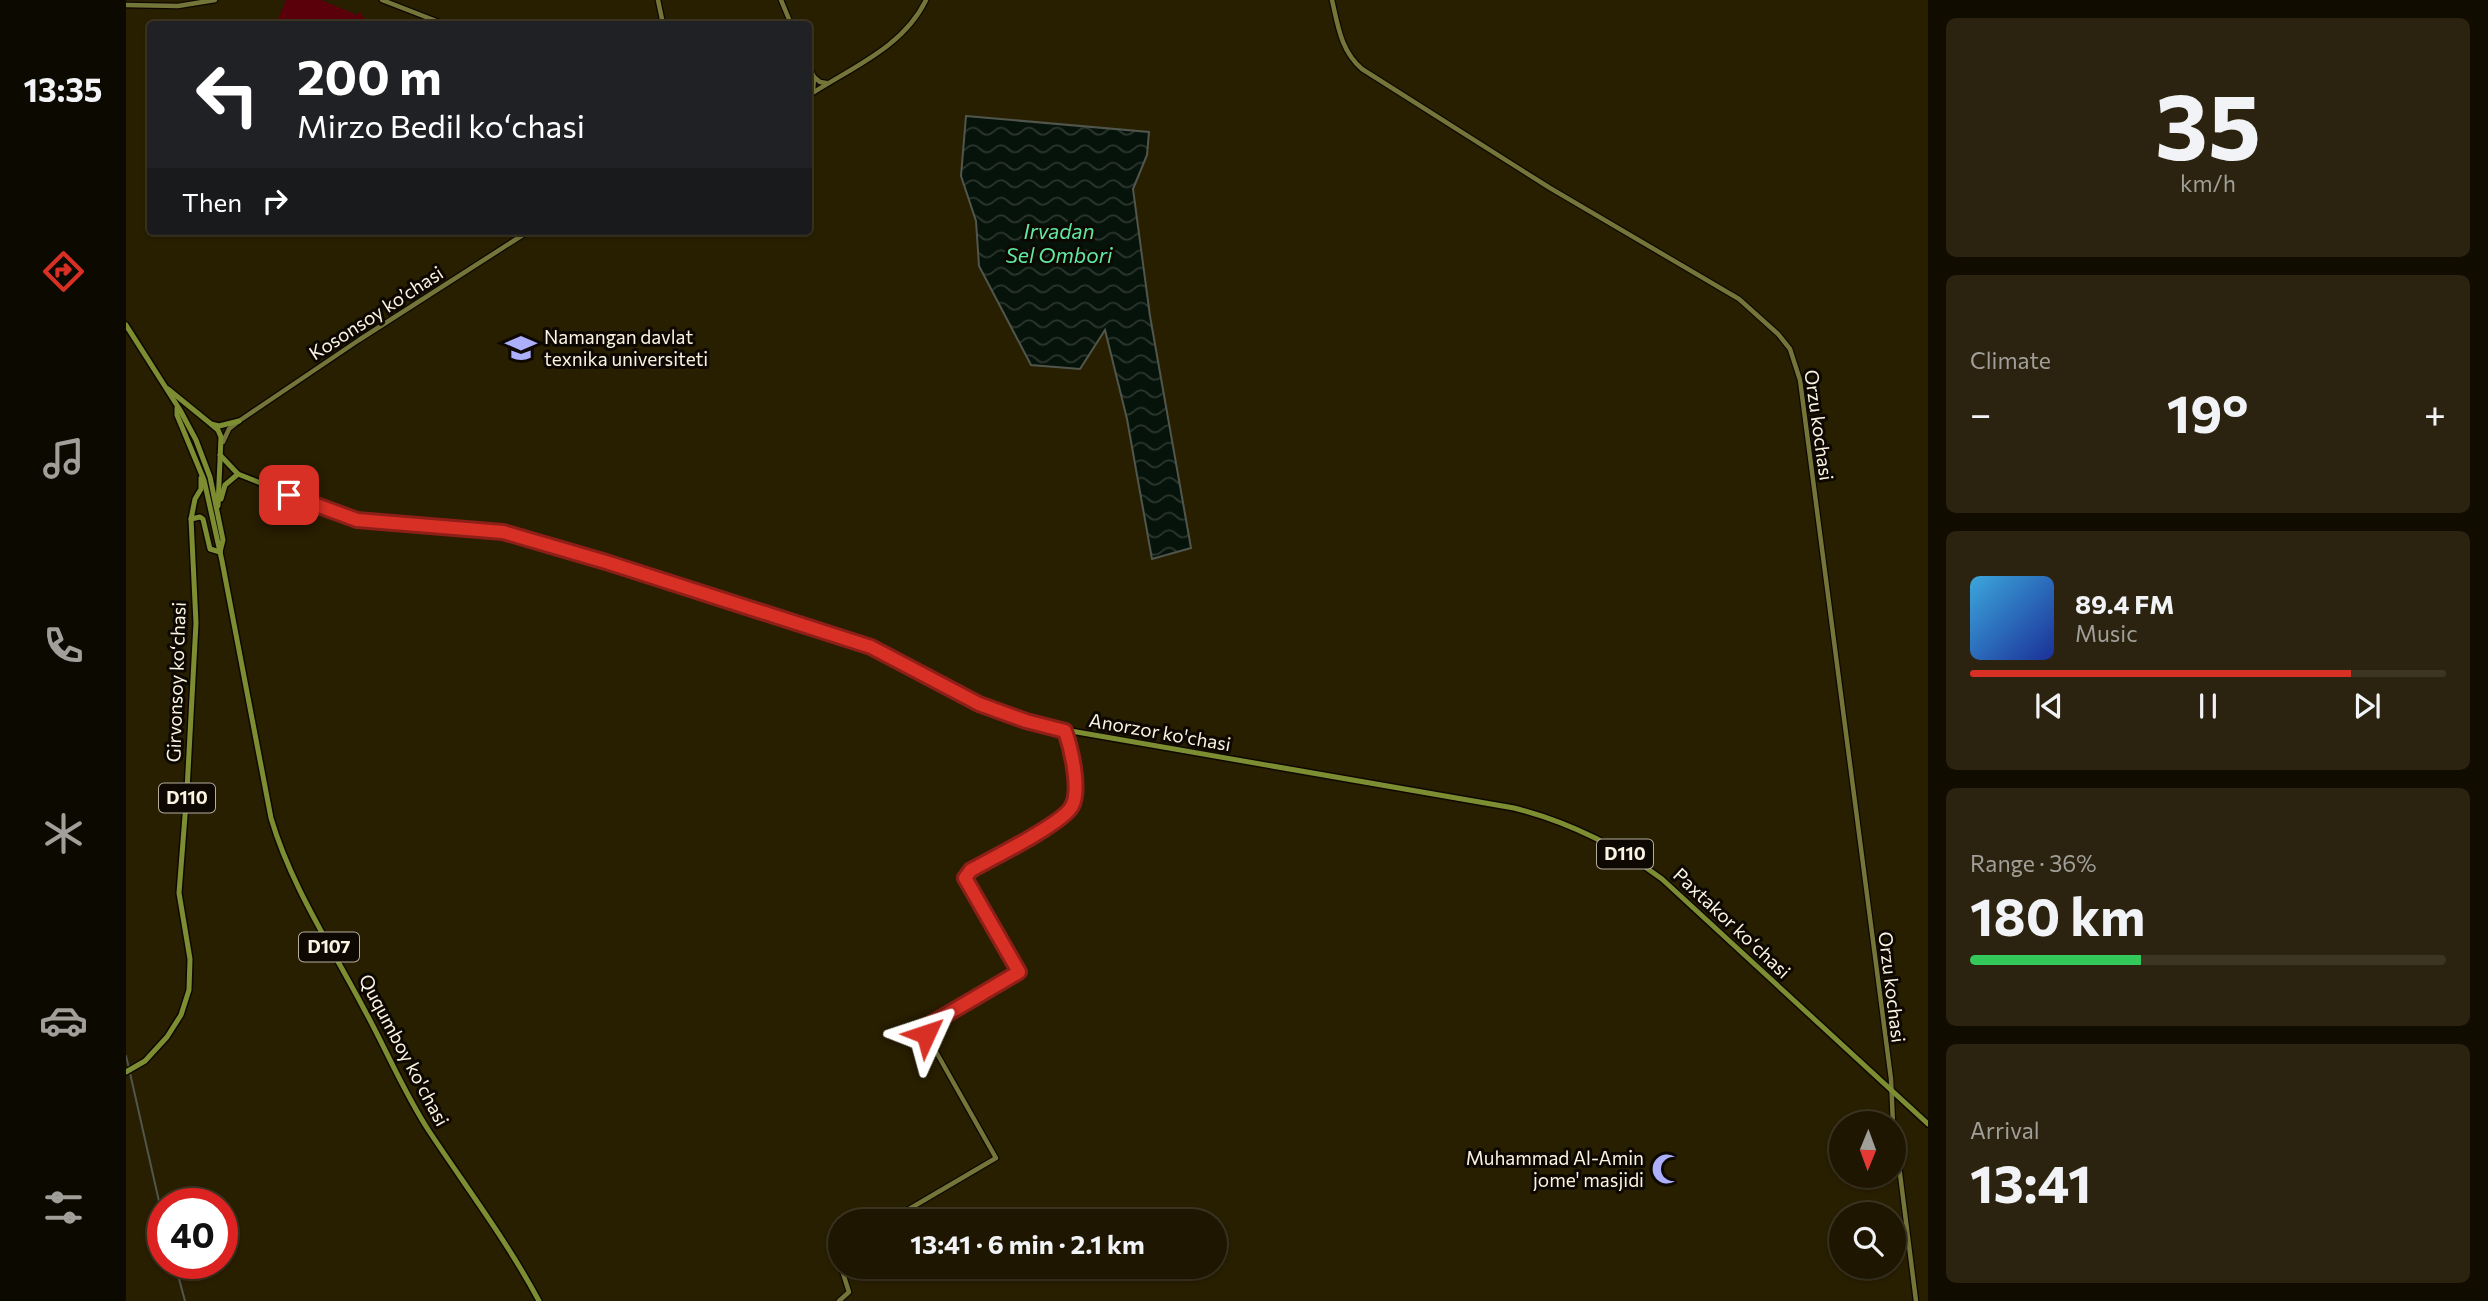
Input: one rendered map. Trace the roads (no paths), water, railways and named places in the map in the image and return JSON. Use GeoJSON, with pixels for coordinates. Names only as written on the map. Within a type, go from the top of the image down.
{"type":"FeatureCollection","features":[{"type":"Feature","properties":{"kind":"main road"},"geometry":{"type":"LineString","coordinates":[[126,5],[178,6],[215,0]]}},
{"type":"Feature","properties":{"kind":"main road"},"geometry":{"type":"LineString","coordinates":[[382,0],[436,21]]}},
{"type":"Feature","properties":{"kind":"main road"},"geometry":{"type":"LineString","coordinates":[[658,0],[662,21]]}},
{"type":"Feature","properties":{"kind":"main road"},"geometry":{"type":"LineString","coordinates":[[781,0],[789,21]]}},
{"type":"Feature","properties":{"kind":"main road"},"geometry":{"type":"LineString","coordinates":[[812,94],[883,49],[903,33],[926,0]]}},
{"type":"Feature","properties":{"kind":"main road","name":"Orzu kochasi"},"geometry":{"type":"LineString","coordinates":[[1332,0],[1345,49],[1362,69],[1550,188],[1739,299],[1778,334],[1790,349],[1800,380],[1892,1111]]}},
{"type":"Feature","properties":{"kind":"main road"},"geometry":{"type":"LineString","coordinates":[[812,73],[815,86],[812,91]]}},
{"type":"Feature","properties":{"kind":"main road"},"geometry":{"type":"LineString","coordinates":[[814,77],[821,82],[831,82]]}},
{"type":"Feature","properties":{"kind":"main road","name":"Kosonsoy ko’chasi"},"geometry":{"type":"LineString","coordinates":[[239,421],[523,235]]}},
{"type":"Feature","properties":{"kind":"main road","name":"D107"},"geometry":{"type":"LineString","coordinates":[[126,326],[196,440],[210,477],[223,540],[220,552]]}},
{"type":"Feature","properties":{"kind":"main road"},"geometry":{"type":"LineString","coordinates":[[167,389],[220,433],[218,516]]}},
{"type":"Feature","properties":{"kind":"main road"},"geometry":{"type":"LineString","coordinates":[[178,409],[188,405]]}},
{"type":"Feature","properties":{"kind":"main road","name":"D107"},"geometry":{"type":"LineString","coordinates":[[178,409],[201,470],[220,552]]}},
{"type":"Feature","properties":{"kind":"main road"},"geometry":{"type":"LineString","coordinates":[[211,424],[219,426],[239,421]]}},
{"type":"Feature","properties":{"kind":"main road"},"geometry":{"type":"LineString","coordinates":[[221,447],[229,429],[239,421]]}},
{"type":"Feature","properties":{"kind":"main road","name":"D110"},"geometry":{"type":"LineString","coordinates":[[220,455],[238,474]]}},
{"type":"Feature","properties":{"kind":"main road","name":"D110"},"geometry":{"type":"LineString","coordinates":[[191,519],[195,499],[201,489],[201,470]]}},
{"type":"Feature","properties":{"kind":"main road"},"geometry":{"type":"LineString","coordinates":[[218,516],[225,485],[238,474]]}},
{"type":"Feature","properties":{"kind":"main road","name":"Anorzor ko'chasi"},"geometry":{"type":"LineString","coordinates":[[238,474],[357,520],[468,527],[514,534],[703,592],[871,647],[979,704],[1026,721],[1065,731],[1282,769]]}},
{"type":"Feature","properties":{"kind":"main road"},"geometry":{"type":"LineString","coordinates":[[191,519],[203,519],[209,549],[220,552]]}},
{"type":"Feature","properties":{"kind":"main road","name":"Girvonsoy koʻchasi"},"geometry":{"type":"LineString","coordinates":[[126,1072],[145,1061],[178,1021],[188,997],[190,981],[190,959],[179,893],[196,623],[191,519]]}},
{"type":"Feature","properties":{"kind":"main road","name":"Ququmboy ko'chasi"},"geometry":{"type":"LineString","coordinates":[[220,552],[271,818],[280,847],[325,940],[369,1017],[427,1129],[522,1268],[539,1301]]}},
{"type":"Feature","properties":{"kind":"main road"},"geometry":{"type":"LineString","coordinates":[[909,1209],[996,1158],[926,1034],[926,1029],[1019,972],[965,878],[971,870],[1046,827],[1072,808],[1076,794],[1065,731]]}},
{"type":"Feature","properties":{"kind":"main road","name":"Paxtakor koʻchasi"},"geometry":{"type":"LineString","coordinates":[[1282,769],[1514,808],[1555,820],[1606,842],[1662,879],[1891,1091]]}},
{"type":"Feature","properties":{"kind":"main road","name":"D110"},"geometry":{"type":"LineString","coordinates":[[1891,1091],[1928,1124]]}},
{"type":"Feature","properties":{"kind":"main road","name":"Orzu kochasi"},"geometry":{"type":"LineString","coordinates":[[1901,1188],[1916,1301]]}},
{"type":"Feature","properties":{"kind":"main road"},"geometry":{"type":"LineString","coordinates":[[839,1301],[849,1292],[845,1279]]}},
{"type":"Feature","properties":{"kind":"water","name":"Irvadan Sel Ombori"},"geometry":{"type":"Polygon","coordinates":[[[966,116],[1149,132],[1147,155],[1133,189],[1150,316],[1191,548],[1152,559],[1127,419],[1105,330],[1080,369],[1031,365],[979,266],[976,221],[961,176],[966,116]]]}},
{"type":"Feature","properties":{"kind":"waterway"},"geometry":{"type":"LineString","coordinates":[[126,1056],[129,1068]]}},
{"type":"Feature","properties":{"kind":"waterway"},"geometry":{"type":"LineString","coordinates":[[130,1073],[156,1188]]}},
{"type":"Feature","properties":{"kind":"waterway"},"geometry":{"type":"LineString","coordinates":[[179,1279],[185,1301]]}},
{"type":"Feature","properties":{"kind":"place","name":"Namangan davlat texnika universiteti"},"geometry":{"type":"Point","coordinates":[521,348]}},
{"type":"Feature","properties":{"kind":"place","name":"Muhammad Al-Amin jome' masjidi"},"geometry":{"type":"Point","coordinates":[1667,1169]}}]}
